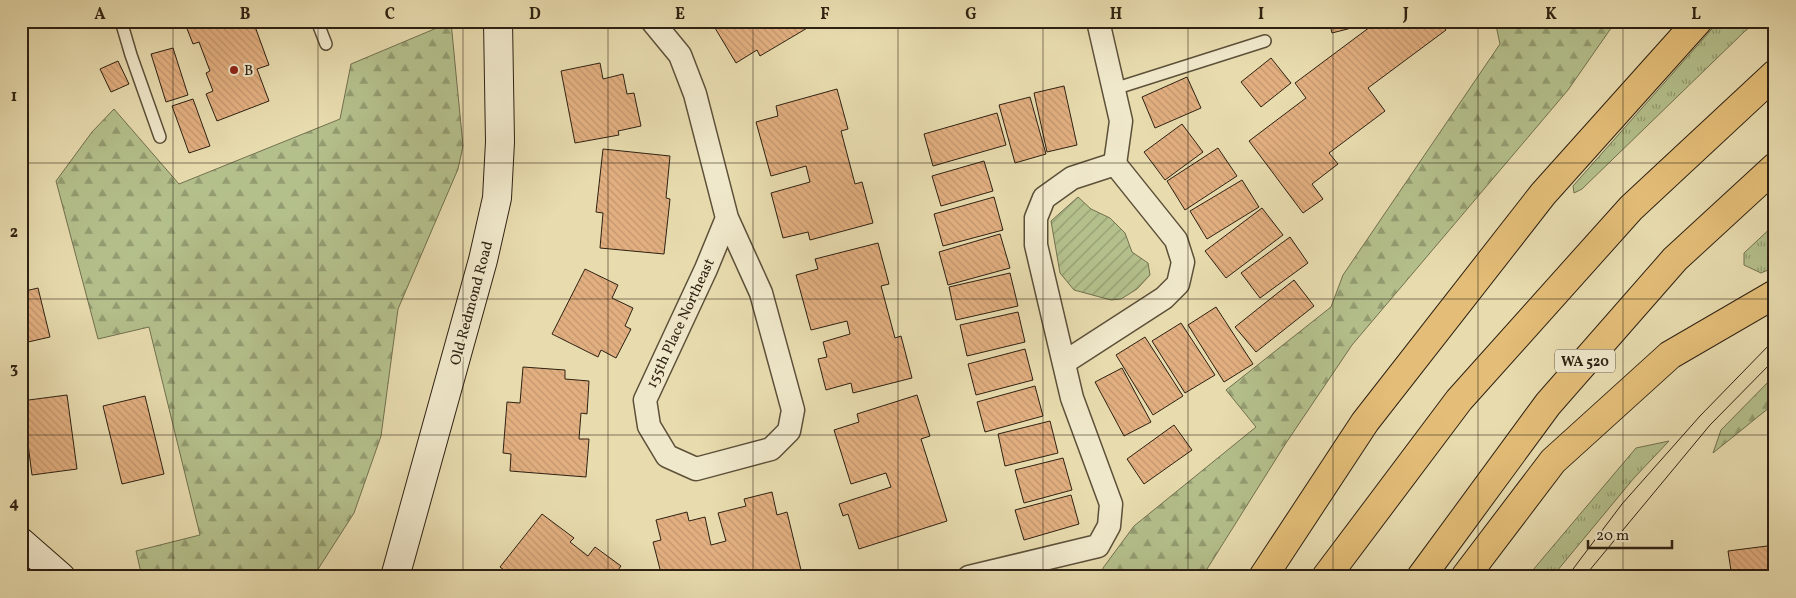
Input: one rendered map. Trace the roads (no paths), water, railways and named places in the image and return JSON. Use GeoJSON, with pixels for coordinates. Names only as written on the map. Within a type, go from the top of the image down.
{"type":"FeatureCollection","features":[{"type":"Feature","properties":{"kind":"highway"},"geometry":{"type":"LineString","coordinates":[[1263,577],[1365,422],[1536,202],[1698,21]]}},
{"type":"Feature","properties":{"kind":"highway"},"geometry":{"type":"LineString","coordinates":[[1326,577],[1459,400],[1631,208],[1775,74]]}},
{"type":"Feature","properties":{"kind":"highway","name":"WA 520"},"geometry":{"type":"LineString","coordinates":[[1421,577],[1548,404],[1676,259],[1775,167]]}},
{"type":"Feature","properties":{"kind":"highway"},"geometry":{"type":"LineString","coordinates":[[1465,577],[1553,460],[1670,355],[1775,294]]}},
{"type":"Feature","properties":{"kind":"main road","name":"Old Redmond Road"},"geometry":{"type":"LineString","coordinates":[[395,577],[484,260],[492,224],[497,191],[500,142],[498,21]]}},
{"type":"Feature","properties":{"kind":"main road"},"geometry":{"type":"LineString","coordinates":[[21,542],[61,577]]}},
{"type":"Feature","properties":{"kind":"street","name":"155th Place Northeast"},"geometry":{"type":"LineString","coordinates":[[652,21],[680,54],[696,94],[727,218],[761,293],[793,410],[789,431],[771,449],[696,469],[667,456],[649,426],[645,400],[706,269],[727,218]]}},
{"type":"Feature","properties":{"kind":"street"},"geometry":{"type":"LineString","coordinates":[[1065,362],[1164,298],[1178,284],[1183,262],[1176,240],[1115,164],[1121,121],[1098,21]]}},
{"type":"Feature","properties":{"kind":"street"},"geometry":{"type":"LineString","coordinates":[[969,577],[1098,546],[1109,526],[1111,504],[1072,398],[1036,245],[1036,218],[1044,198],[1072,178],[1115,164]]}},
{"type":"Feature","properties":{"kind":"lane"},"geometry":{"type":"LineString","coordinates":[[121,21],[160,137]]}},
{"type":"Feature","properties":{"kind":"lane"},"geometry":{"type":"LineString","coordinates":[[317,21],[326,44]]}},
{"type":"Feature","properties":{"kind":"lane"},"geometry":{"type":"LineString","coordinates":[[1114,89],[1265,42]]}},
{"type":"Feature","properties":{"kind":"tram line"},"geometry":{"type":"LineString","coordinates":[[1567,577],[1622,504],[1700,416],[1775,339]]}},
{"type":"Feature","properties":{"kind":"tram line"},"geometry":{"type":"LineString","coordinates":[[1584,577],[1710,425],[1775,359]]}},
{"type":"Feature","properties":{"kind":"place","name":"B"},"geometry":{"type":"Point","coordinates":[234,70]}}]}
